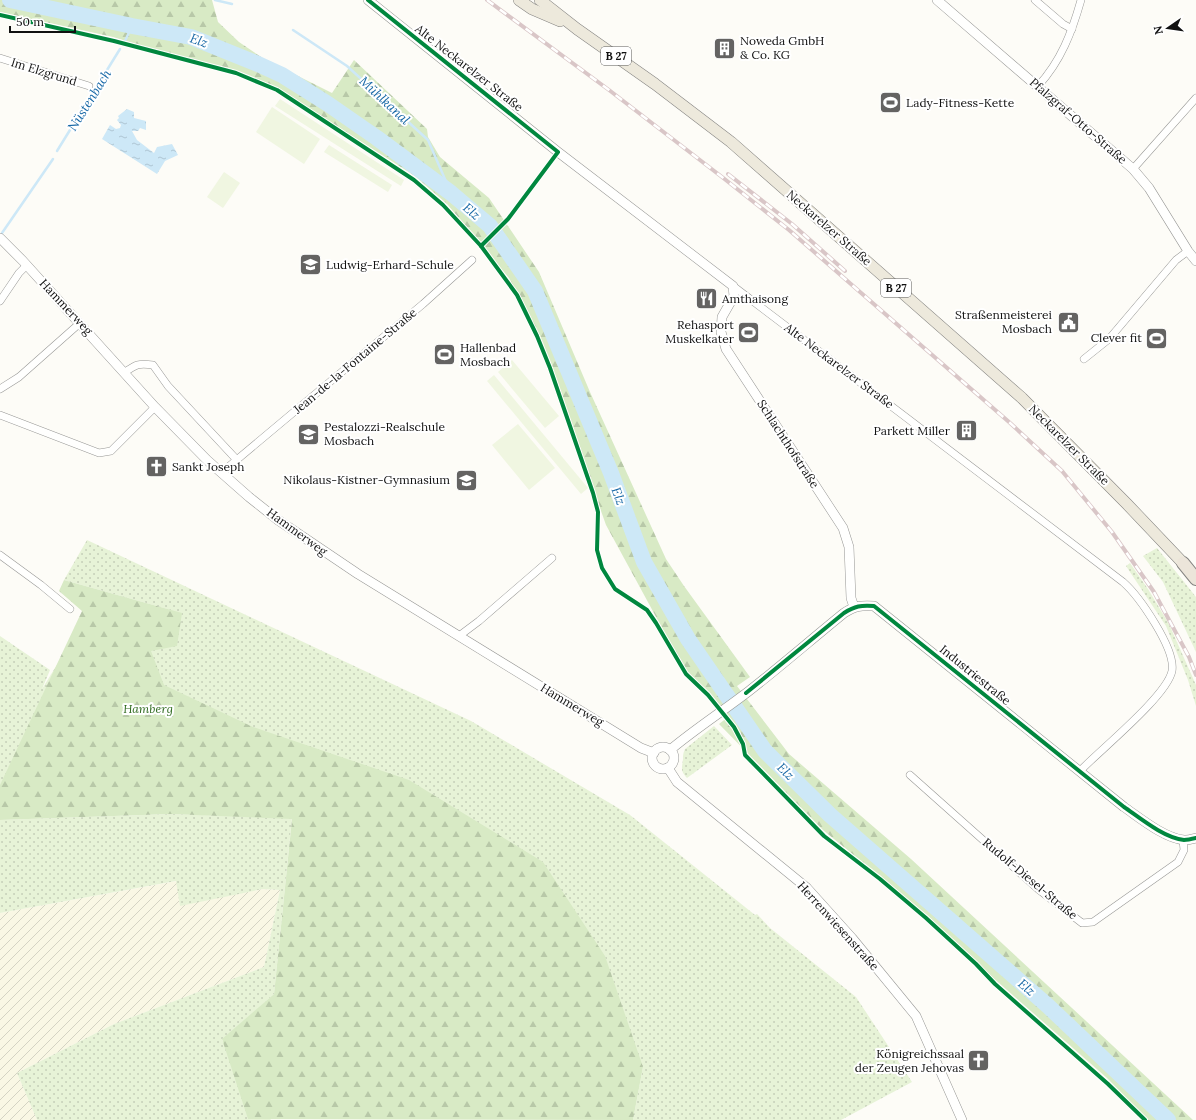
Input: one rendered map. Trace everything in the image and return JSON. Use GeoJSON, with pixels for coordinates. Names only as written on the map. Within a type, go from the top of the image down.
{"type":"FeatureCollection","features":[{"type":"Feature","properties":{"kind":"highway","name":"B 27"},"geometry":{"type":"LineString","coordinates":[[1183,563],[1196,573]]}},
{"type":"Feature","properties":{"kind":"highway","name":"B 27"},"geometry":{"type":"LineString","coordinates":[[1183,563],[1196,579]]}},
{"type":"Feature","properties":{"kind":"main road","name":"B 27"},"geometry":{"type":"LineString","coordinates":[[519,0],[532,9],[577,29]]}},
{"type":"Feature","properties":{"kind":"main road","name":"Neckarelzer Straße"},"geometry":{"type":"LineString","coordinates":[[540,0],[577,29],[655,84],[731,142],[1016,393],[1127,504],[1183,563]]}},
{"type":"Feature","properties":{"kind":"street","name":"Alte Neckarelzer Straße"},"geometry":{"type":"LineString","coordinates":[[368,0],[380,12],[542,139],[1132,590],[1161,633],[1169,654],[1172,671],[1166,684],[1152,702],[1080,771]]}},
{"type":"Feature","properties":{"kind":"street","name":"Pfalzgraf-Otto-Straße"},"geometry":{"type":"LineString","coordinates":[[937,0],[1133,169],[1149,188],[1188,251],[1196,261]]}},
{"type":"Feature","properties":{"kind":"street"},"geometry":{"type":"LineString","coordinates":[[1035,0],[1063,24],[1072,29]]}},
{"type":"Feature","properties":{"kind":"street"},"geometry":{"type":"LineString","coordinates":[[1038,86],[1050,73],[1062,53],[1072,29],[1081,0]]}},
{"type":"Feature","properties":{"kind":"street","name":"Im Elzgrund"},"geometry":{"type":"LineString","coordinates":[[0,58],[89,86]]}},
{"type":"Feature","properties":{"kind":"street"},"geometry":{"type":"LineString","coordinates":[[1133,169],[1196,98]]}},
{"type":"Feature","properties":{"kind":"street","name":"Hammerweg"},"geometry":{"type":"LineString","coordinates":[[0,238],[27,265],[155,407],[221,473],[278,520],[330,556],[459,636],[641,748],[654,753]]}},
{"type":"Feature","properties":{"kind":"street"},"geometry":{"type":"LineString","coordinates":[[1084,359],[1109,339],[1176,260],[1188,251]]}},
{"type":"Feature","properties":{"kind":"street","name":"Jean-de-la-Fontaine-Straße"},"geometry":{"type":"LineString","coordinates":[[221,473],[423,304],[472,260]]}},
{"type":"Feature","properties":{"kind":"street"},"geometry":{"type":"LineString","coordinates":[[0,301],[19,273],[27,265]]}},
{"type":"Feature","properties":{"kind":"street","name":"Schlachthofstraße"},"geometry":{"type":"LineString","coordinates":[[733,286],[734,296],[722,317],[720,332],[726,349],[842,528],[849,547],[851,598],[854,606]]}},
{"type":"Feature","properties":{"kind":"street"},"geometry":{"type":"LineString","coordinates":[[0,389],[19,377],[80,323]]}},
{"type":"Feature","properties":{"kind":"street"},"geometry":{"type":"LineString","coordinates":[[124,373],[135,365],[141,363],[153,365],[168,386],[236,460]]}},
{"type":"Feature","properties":{"kind":"street"},"geometry":{"type":"LineString","coordinates":[[0,415],[99,453],[111,451],[155,407]]}},
{"type":"Feature","properties":{"kind":"street"},"geometry":{"type":"LineString","coordinates":[[0,555],[70,608]]}},
{"type":"Feature","properties":{"kind":"street"},"geometry":{"type":"LineString","coordinates":[[459,636],[479,621],[552,558]]}},
{"type":"Feature","properties":{"kind":"street"},"geometry":{"type":"LineString","coordinates":[[670,750],[746,693],[854,606]]}},
{"type":"Feature","properties":{"kind":"street","name":"Industriestraße"},"geometry":{"type":"LineString","coordinates":[[854,606],[874,606],[1124,807],[1160,832],[1183,840],[1196,838]]}},
{"type":"Feature","properties":{"kind":"street"},"geometry":{"type":"LineString","coordinates":[[661,748],[668,748],[670,750],[674,756],[673,763],[668,768],[662,769],[656,766],[653,760],[654,753],[661,748]]}},
{"type":"Feature","properties":{"kind":"street","name":"Herrenwiesenstraße"},"geometry":{"type":"LineString","coordinates":[[668,768],[677,782],[807,888],[852,938],[916,1016],[962,1120]]}},
{"type":"Feature","properties":{"kind":"street","name":"Rudolf-Diesel-Straße"},"geometry":{"type":"LineString","coordinates":[[910,775],[1038,889],[1082,923],[1093,922],[1178,862],[1184,850],[1183,840]]}},
{"type":"Feature","properties":{"kind":"shaded area"},"geometry":{"type":"Polygon","coordinates":[[[177,881],[180,905],[263,889],[280,890],[264,967],[114,1024],[17,1073],[37,1120],[0,1120],[0,913],[177,881]]]}},
{"type":"Feature","properties":{"kind":"green space"},"geometry":{"type":"Polygon","coordinates":[[[0,0],[212,0],[218,22],[239,42],[264,59],[332,93],[354,60],[427,129],[428,137],[440,157],[489,198],[539,272],[590,392],[666,559],[750,677],[737,686],[789,754],[911,859],[1193,1120],[1148,1120],[1107,1078],[974,961],[928,916],[823,830],[719,724],[728,717],[710,695],[686,672],[606,525],[538,333],[509,278],[447,204],[415,176],[272,85],[113,37],[0,12],[0,0]]]}},
{"type":"Feature","properties":{"kind":"green space"},"geometry":{"type":"Polygon","coordinates":[[[280,99],[404,180],[401,186],[275,106],[280,99]]]}},
{"type":"Feature","properties":{"kind":"green space"},"geometry":{"type":"Polygon","coordinates":[[[272,107],[320,139],[304,164],[256,132],[272,107]]]}},
{"type":"Feature","properties":{"kind":"green space"},"geometry":{"type":"Polygon","coordinates":[[[329,145],[392,185],[388,192],[324,152],[329,145]]]}},
{"type":"Feature","properties":{"kind":"green space"},"geometry":{"type":"Polygon","coordinates":[[[224,172],[240,183],[223,208],[207,197],[224,172]]]}},
{"type":"Feature","properties":{"kind":"green space"},"geometry":{"type":"Polygon","coordinates":[[[512,360],[559,416],[545,428],[498,372],[512,360]]]}},
{"type":"Feature","properties":{"kind":"green space"},"geometry":{"type":"Polygon","coordinates":[[[494,375],[588,488],[581,494],[487,381],[494,375]]]}},
{"type":"Feature","properties":{"kind":"green space"},"geometry":{"type":"Polygon","coordinates":[[[518,424],[555,468],[529,490],[492,445],[518,424]]]}},
{"type":"Feature","properties":{"kind":"green space","name":"Hamberg"},"geometry":{"type":"Polygon","coordinates":[[[87,540],[471,721],[630,815],[755,915],[757,914],[770,928],[856,997],[912,1082],[841,1120],[633,1120],[643,1067],[315,785],[0,815],[0,636],[50,670],[42,689],[95,603],[171,610],[64,580],[87,540]]]}},
{"type":"Feature","properties":{"kind":"green space"},"geometry":{"type":"Polygon","coordinates":[[[1157,548],[1196,597],[1196,652],[1163,582],[1143,556],[1157,548]]]}},
{"type":"Feature","properties":{"kind":"green space"},"geometry":{"type":"Polygon","coordinates":[[[1130,563],[1169,624],[1196,685],[1196,706],[1188,680],[1166,626],[1126,566],[1130,563]]]}},
{"type":"Feature","properties":{"kind":"green space"},"geometry":{"type":"Polygon","coordinates":[[[64,580],[182,613],[177,646],[151,651],[164,685],[253,727],[409,780],[543,862],[605,956],[643,1067],[633,1120],[248,1119],[222,1039],[274,994],[292,819],[171,814],[0,820],[0,785],[82,611],[59,591],[64,580]]]}},
{"type":"Feature","properties":{"kind":"green space"},"geometry":{"type":"Polygon","coordinates":[[[714,726],[732,745],[687,778],[682,769],[683,754],[685,749],[714,726]]]}},
{"type":"Feature","properties":{"kind":"green space"},"geometry":{"type":"Polygon","coordinates":[[[171,814],[292,818],[274,994],[222,1040],[271,1120],[37,1120],[17,1073],[114,1024],[264,967],[280,890],[263,889],[180,906],[176,881],[0,913],[0,820],[171,814]]]}},
{"type":"Feature","properties":{"kind":"water"},"geometry":{"type":"Polygon","coordinates":[[[127,109],[134,112],[134,118],[146,121],[146,130],[140,128],[138,131],[132,131],[137,140],[154,153],[157,147],[172,144],[178,155],[165,161],[157,174],[102,139],[110,125],[116,129],[120,128],[121,125],[117,120],[119,118],[118,116],[127,109]]]}},
{"type":"Feature","properties":{"kind":"waterway","name":"Elz"},"geometry":{"type":"LineString","coordinates":[[10,0],[191,37],[282,75],[328,104],[377,138],[451,193],[490,226],[535,291],[611,473],[644,562],[688,639],[765,751],[830,815],[1048,1006],[1168,1120]]}},
{"type":"Feature","properties":{"kind":"waterway","name":"Mühlkanal"},"geometry":{"type":"LineString","coordinates":[[215,0],[232,4]]}},
{"type":"Feature","properties":{"kind":"waterway","name":"Nüstenbach"},"geometry":{"type":"LineString","coordinates":[[125,41],[132,26]]}},
{"type":"Feature","properties":{"kind":"waterway","name":"Mühlkanal"},"geometry":{"type":"LineString","coordinates":[[293,30],[347,66],[428,140],[451,193]]}},
{"type":"Feature","properties":{"kind":"waterway","name":"Nüstenbach"},"geometry":{"type":"LineString","coordinates":[[57,151],[120,49]]}},
{"type":"Feature","properties":{"kind":"waterway","name":"Nüstenbach"},"geometry":{"type":"LineString","coordinates":[[2,233],[53,159]]}},
{"type":"Feature","properties":{"kind":"railway"},"geometry":{"type":"LineString","coordinates":[[487,0],[609,90],[789,230],[1009,422],[1062,471],[1112,532],[1154,592],[1189,657],[1196,675]]}},
{"type":"Feature","properties":{"kind":"railway"},"geometry":{"type":"LineString","coordinates":[[728,174],[792,224],[845,271]]}},
{"type":"Feature","properties":{"kind":"cycle path"},"geometry":{"type":"LineString","coordinates":[[368,0],[558,152],[508,219],[481,246]]}},
{"type":"Feature","properties":{"kind":"cycle path"},"geometry":{"type":"LineString","coordinates":[[0,15],[114,41],[236,73],[277,90],[414,180],[443,205],[481,246],[517,295],[537,336],[550,368],[593,493],[598,512],[597,550],[602,568],[615,589],[647,610],[686,674],[708,695],[734,727],[743,744],[745,755],[824,836],[880,879],[926,918],[976,964],[995,984],[1108,1084],[1145,1120]]}},
{"type":"Feature","properties":{"kind":"cycle path"},"geometry":{"type":"LineString","coordinates":[[746,693],[844,613],[858,606],[874,606],[1124,807],[1152,827],[1168,836],[1184,840],[1196,838]]}},
{"type":"Feature","properties":{"kind":"place","name":"Noweda GmbH & Co. KG"},"geometry":{"type":"Point","coordinates":[724,48]}},
{"type":"Feature","properties":{"kind":"place","name":"Lady-Fitness-Kette"},"geometry":{"type":"Point","coordinates":[891,103]}},
{"type":"Feature","properties":{"kind":"place","name":"Ludwig-Erhard-Schule"},"geometry":{"type":"Point","coordinates":[310,265]}},
{"type":"Feature","properties":{"kind":"place","name":"Amthaisong"},"geometry":{"type":"Point","coordinates":[706,299]}},
{"type":"Feature","properties":{"kind":"place","name":"Straßenmeisterei Mosbach"},"geometry":{"type":"Point","coordinates":[1068,322]}},
{"type":"Feature","properties":{"kind":"place","name":"Rehasport Muskelkater"},"geometry":{"type":"Point","coordinates":[749,332]}},
{"type":"Feature","properties":{"kind":"place","name":"Clever fit"},"geometry":{"type":"Point","coordinates":[1157,338]}},
{"type":"Feature","properties":{"kind":"place","name":"Hallenbad Mosbach"},"geometry":{"type":"Point","coordinates":[444,355]}},
{"type":"Feature","properties":{"kind":"place","name":"Parkett Miller"},"geometry":{"type":"Point","coordinates":[966,431]}},
{"type":"Feature","properties":{"kind":"place","name":"Pestalozzi-Realschule Mosbach"},"geometry":{"type":"Point","coordinates":[308,434]}},
{"type":"Feature","properties":{"kind":"place","name":"Sankt Joseph"},"geometry":{"type":"Point","coordinates":[156,467]}},
{"type":"Feature","properties":{"kind":"place","name":"Nikolaus-Kistner-Gymnasium"},"geometry":{"type":"Point","coordinates":[466,480]}},
{"type":"Feature","properties":{"kind":"place","name":"Königreichssaal der Zeugen Jehovas"},"geometry":{"type":"Point","coordinates":[979,1061]}}]}
